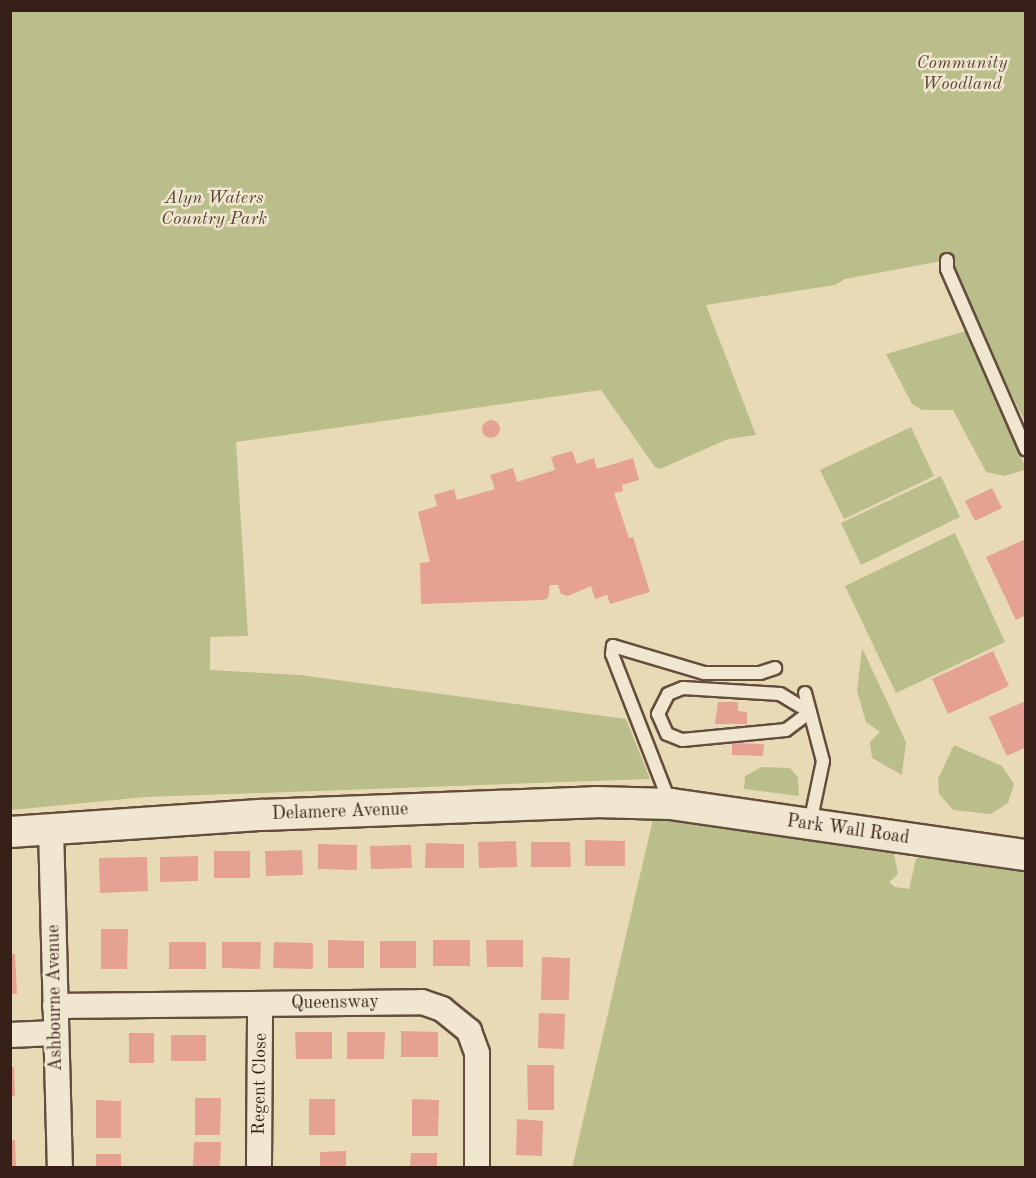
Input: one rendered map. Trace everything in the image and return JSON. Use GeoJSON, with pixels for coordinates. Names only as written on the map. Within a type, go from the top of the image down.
{"type":"FeatureCollection","features":[{"type":"Feature","properties":{"kind":"street","name":"Delamere Avenue"},"geometry":{"type":"LineString","coordinates":[[10,832],[262,815],[595,802],[670,804]]}},
{"type":"Feature","properties":{"kind":"street","name":"Park Wall Road"},"geometry":{"type":"LineString","coordinates":[[670,804],[1026,855]]}},
{"type":"Feature","properties":{"kind":"street","name":"Ashbourne Avenue"},"geometry":{"type":"LineString","coordinates":[[51,828],[60,1167]]}},
{"type":"Feature","properties":{"kind":"street","name":"Queensway"},"geometry":{"type":"LineString","coordinates":[[55,1006],[422,1002],[452,1014],[469,1031],[477,1053],[477,1167]]}},
{"type":"Feature","properties":{"kind":"street","name":"Regent Close"},"geometry":{"type":"LineString","coordinates":[[259,1164],[260,1004]]}},
{"type":"Feature","properties":{"kind":"street"},"geometry":{"type":"LineString","coordinates":[[10,1035],[55,1033]]}},
{"type":"Feature","properties":{"kind":"lane"},"geometry":{"type":"LineString","coordinates":[[947,260],[947,269],[1026,450]]}},
{"type":"Feature","properties":{"kind":"lane"},"geometry":{"type":"LineString","coordinates":[[670,804],[612,654],[613,646],[704,673],[760,673],[775,668]]}},
{"type":"Feature","properties":{"kind":"lane"},"geometry":{"type":"LineString","coordinates":[[683,688],[780,694],[810,712],[786,730],[682,740],[667,734],[658,714],[668,694],[683,688]]}},
{"type":"Feature","properties":{"kind":"lane"},"geometry":{"type":"LineString","coordinates":[[805,693],[823,761],[810,824]]}},
{"type":"Feature","properties":{"kind":"green space","name":"Alyn Waters Country Park"},"geometry":{"type":"Polygon","coordinates":[[[10,11],[1025,11],[1025,422],[947,260],[845,279],[835,285],[706,305],[756,435],[728,439],[660,469],[655,467],[601,390],[236,442],[248,636],[210,637],[210,670],[300,675],[626,719],[650,779],[146,797],[11,810],[10,11]]]}},
{"type":"Feature","properties":{"kind":"green space"},"geometry":{"type":"Polygon","coordinates":[[[966,331],[1025,470],[1004,476],[986,472],[953,410],[922,410],[912,404],[886,354],[966,331]]]}},
{"type":"Feature","properties":{"kind":"green space"},"geometry":{"type":"Polygon","coordinates":[[[911,427],[934,476],[844,519],[820,470],[911,427]]]}},
{"type":"Feature","properties":{"kind":"green space"},"geometry":{"type":"Polygon","coordinates":[[[941,476],[960,517],[861,565],[841,523],[941,476]]]}},
{"type":"Feature","properties":{"kind":"green space"},"geometry":{"type":"Polygon","coordinates":[[[955,533],[1005,642],[896,693],[845,586],[955,533]]]}},
{"type":"Feature","properties":{"kind":"green space"},"geometry":{"type":"Polygon","coordinates":[[[862,648],[906,742],[902,775],[872,758],[870,742],[880,732],[866,722],[857,691],[862,648]]]}},
{"type":"Feature","properties":{"kind":"green space"},"geometry":{"type":"Polygon","coordinates":[[[954,745],[1002,766],[1014,784],[1008,803],[991,814],[953,810],[939,794],[938,779],[954,745]]]}},
{"type":"Feature","properties":{"kind":"green space"},"geometry":{"type":"Polygon","coordinates":[[[762,767],[790,768],[798,777],[799,796],[744,789],[745,776],[762,767]]]}},
{"type":"Feature","properties":{"kind":"green space"},"geometry":{"type":"Polygon","coordinates":[[[654,815],[893,849],[898,874],[889,882],[895,887],[909,889],[916,859],[924,853],[1025,861],[1025,1167],[572,1168],[654,815]]]}},
{"type":"Feature","properties":{"kind":"building"},"geometry":{"type":"Polygon","coordinates":[[[491,420],[497,423],[500,429],[497,435],[491,438],[485,435],[482,429],[485,423],[491,420]]]}},
{"type":"Feature","properties":{"kind":"building"},"geometry":{"type":"Polygon","coordinates":[[[572,451],[577,464],[594,458],[597,469],[633,458],[639,480],[622,485],[623,491],[614,493],[629,538],[633,537],[650,592],[610,604],[607,595],[595,599],[591,586],[568,596],[561,594],[558,585],[550,585],[548,598],[543,600],[421,604],[420,563],[430,562],[418,512],[437,506],[434,495],[454,489],[457,500],[495,489],[490,475],[513,468],[517,482],[555,470],[551,457],[572,451]]]}},
{"type":"Feature","properties":{"kind":"building"},"geometry":{"type":"Polygon","coordinates":[[[992,488],[1002,508],[975,521],[965,501],[992,488]]]}},
{"type":"Feature","properties":{"kind":"building"},"geometry":{"type":"Polygon","coordinates":[[[1026,539],[1026,615],[1016,620],[986,557],[1026,539]]]}},
{"type":"Feature","properties":{"kind":"building"},"geometry":{"type":"Polygon","coordinates":[[[993,651],[1009,686],[948,714],[932,679],[993,651]]]}},
{"type":"Feature","properties":{"kind":"building"},"geometry":{"type":"Polygon","coordinates":[[[1026,701],[1026,747],[1007,756],[989,717],[1026,701]]]}},
{"type":"Feature","properties":{"kind":"building"},"geometry":{"type":"Polygon","coordinates":[[[718,702],[738,702],[738,711],[747,712],[747,724],[715,724],[718,702]]]}},
{"type":"Feature","properties":{"kind":"building"},"geometry":{"type":"Polygon","coordinates":[[[732,743],[764,744],[763,756],[732,755],[732,743]]]}},
{"type":"Feature","properties":{"kind":"building"},"geometry":{"type":"Polygon","coordinates":[[[585,840],[625,841],[625,866],[585,866],[585,840]]]}},
{"type":"Feature","properties":{"kind":"building"},"geometry":{"type":"Polygon","coordinates":[[[516,841],[517,867],[479,868],[478,842],[516,841]]]}},
{"type":"Feature","properties":{"kind":"building"},"geometry":{"type":"Polygon","coordinates":[[[531,842],[570,842],[571,867],[531,867],[531,842]]]}},
{"type":"Feature","properties":{"kind":"building"},"geometry":{"type":"Polygon","coordinates":[[[426,843],[464,844],[464,868],[425,868],[426,843]]]}},
{"type":"Feature","properties":{"kind":"building"},"geometry":{"type":"Polygon","coordinates":[[[318,844],[357,845],[357,870],[318,869],[318,844]]]}},
{"type":"Feature","properties":{"kind":"building"},"geometry":{"type":"Polygon","coordinates":[[[411,845],[412,868],[371,869],[370,846],[411,845]]]}},
{"type":"Feature","properties":{"kind":"building"},"geometry":{"type":"Polygon","coordinates":[[[302,850],[303,875],[266,876],[265,851],[302,850]]]}},
{"type":"Feature","properties":{"kind":"building"},"geometry":{"type":"Polygon","coordinates":[[[214,851],[250,851],[250,878],[214,878],[214,851]]]}},
{"type":"Feature","properties":{"kind":"building"},"geometry":{"type":"Polygon","coordinates":[[[198,856],[198,881],[160,882],[160,857],[198,856]]]}},
{"type":"Feature","properties":{"kind":"building"},"geometry":{"type":"Polygon","coordinates":[[[147,857],[148,891],[100,893],[99,858],[147,857]]]}},
{"type":"Feature","properties":{"kind":"building"},"geometry":{"type":"Polygon","coordinates":[[[101,929],[128,929],[127,969],[101,969],[101,929]]]}},
{"type":"Feature","properties":{"kind":"building"},"geometry":{"type":"Polygon","coordinates":[[[328,940],[364,941],[364,968],[328,968],[328,940]]]}},
{"type":"Feature","properties":{"kind":"building"},"geometry":{"type":"Polygon","coordinates":[[[433,940],[470,940],[470,966],[433,966],[433,940]]]}},
{"type":"Feature","properties":{"kind":"building"},"geometry":{"type":"Polygon","coordinates":[[[486,940],[523,940],[523,967],[487,967],[486,940]]]}},
{"type":"Feature","properties":{"kind":"building"},"geometry":{"type":"Polygon","coordinates":[[[380,941],[416,941],[416,968],[380,968],[380,941]]]}},
{"type":"Feature","properties":{"kind":"building"},"geometry":{"type":"Polygon","coordinates":[[[169,942],[206,942],[206,969],[169,969],[169,942]]]}},
{"type":"Feature","properties":{"kind":"building"},"geometry":{"type":"Polygon","coordinates":[[[222,942],[261,942],[260,969],[222,968],[222,942]]]}},
{"type":"Feature","properties":{"kind":"building"},"geometry":{"type":"Polygon","coordinates":[[[274,942],[313,943],[313,969],[273,968],[274,942]]]}},
{"type":"Feature","properties":{"kind":"building"},"geometry":{"type":"Polygon","coordinates":[[[10,954],[15,954],[17,994],[10,994],[10,954]]]}},
{"type":"Feature","properties":{"kind":"building"},"geometry":{"type":"Polygon","coordinates":[[[542,957],[570,958],[569,1000],[541,1000],[542,957]]]}},
{"type":"Feature","properties":{"kind":"building"},"geometry":{"type":"Polygon","coordinates":[[[539,1013],[565,1014],[564,1049],[538,1048],[539,1013]]]}},
{"type":"Feature","properties":{"kind":"building"},"geometry":{"type":"Polygon","coordinates":[[[401,1031],[438,1032],[438,1057],[401,1057],[401,1031]]]}},
{"type":"Feature","properties":{"kind":"building"},"geometry":{"type":"Polygon","coordinates":[[[295,1032],[332,1032],[332,1059],[296,1059],[295,1032]]]}},
{"type":"Feature","properties":{"kind":"building"},"geometry":{"type":"Polygon","coordinates":[[[347,1032],[385,1032],[384,1059],[347,1059],[347,1032]]]}},
{"type":"Feature","properties":{"kind":"building"},"geometry":{"type":"Polygon","coordinates":[[[129,1033],[154,1033],[154,1063],[129,1063],[129,1033]]]}},
{"type":"Feature","properties":{"kind":"building"},"geometry":{"type":"Polygon","coordinates":[[[171,1035],[206,1035],[206,1061],[171,1061],[171,1035]]]}},
{"type":"Feature","properties":{"kind":"building"},"geometry":{"type":"Polygon","coordinates":[[[527,1065],[554,1065],[554,1110],[528,1110],[527,1065]]]}},
{"type":"Feature","properties":{"kind":"building"},"geometry":{"type":"Polygon","coordinates":[[[10,1067],[14,1067],[15,1096],[10,1097],[10,1067]]]}},
{"type":"Feature","properties":{"kind":"building"},"geometry":{"type":"Polygon","coordinates":[[[195,1098],[221,1098],[220,1135],[195,1135],[195,1098]]]}},
{"type":"Feature","properties":{"kind":"building"},"geometry":{"type":"Polygon","coordinates":[[[309,1099],[335,1099],[335,1135],[309,1135],[309,1099]]]}},
{"type":"Feature","properties":{"kind":"building"},"geometry":{"type":"Polygon","coordinates":[[[412,1099],[439,1100],[438,1136],[412,1136],[412,1099]]]}},
{"type":"Feature","properties":{"kind":"building"},"geometry":{"type":"Polygon","coordinates":[[[96,1100],[121,1101],[121,1138],[96,1138],[96,1100]]]}},
{"type":"Feature","properties":{"kind":"building"},"geometry":{"type":"Polygon","coordinates":[[[517,1119],[543,1121],[542,1156],[516,1155],[517,1119]]]}},
{"type":"Feature","properties":{"kind":"building"},"geometry":{"type":"Polygon","coordinates":[[[10,1140],[15,1140],[16,1168],[10,1168],[10,1140]]]}},
{"type":"Feature","properties":{"kind":"building"},"geometry":{"type":"Polygon","coordinates":[[[194,1142],[221,1142],[220,1168],[193,1168],[194,1142]]]}},
{"type":"Feature","properties":{"kind":"building"},"geometry":{"type":"Polygon","coordinates":[[[346,1151],[346,1168],[320,1168],[320,1152],[346,1151]]]}},
{"type":"Feature","properties":{"kind":"building"},"geometry":{"type":"Polygon","coordinates":[[[411,1153],[437,1153],[437,1168],[410,1168],[411,1153]]]}},
{"type":"Feature","properties":{"kind":"building"},"geometry":{"type":"Polygon","coordinates":[[[96,1154],[121,1154],[121,1168],[96,1168],[96,1154]]]}},
{"type":"Feature","properties":{"kind":"park label","name":"Community Woodland"},"geometry":{"type":"Point","coordinates":[962,74]}}]}
